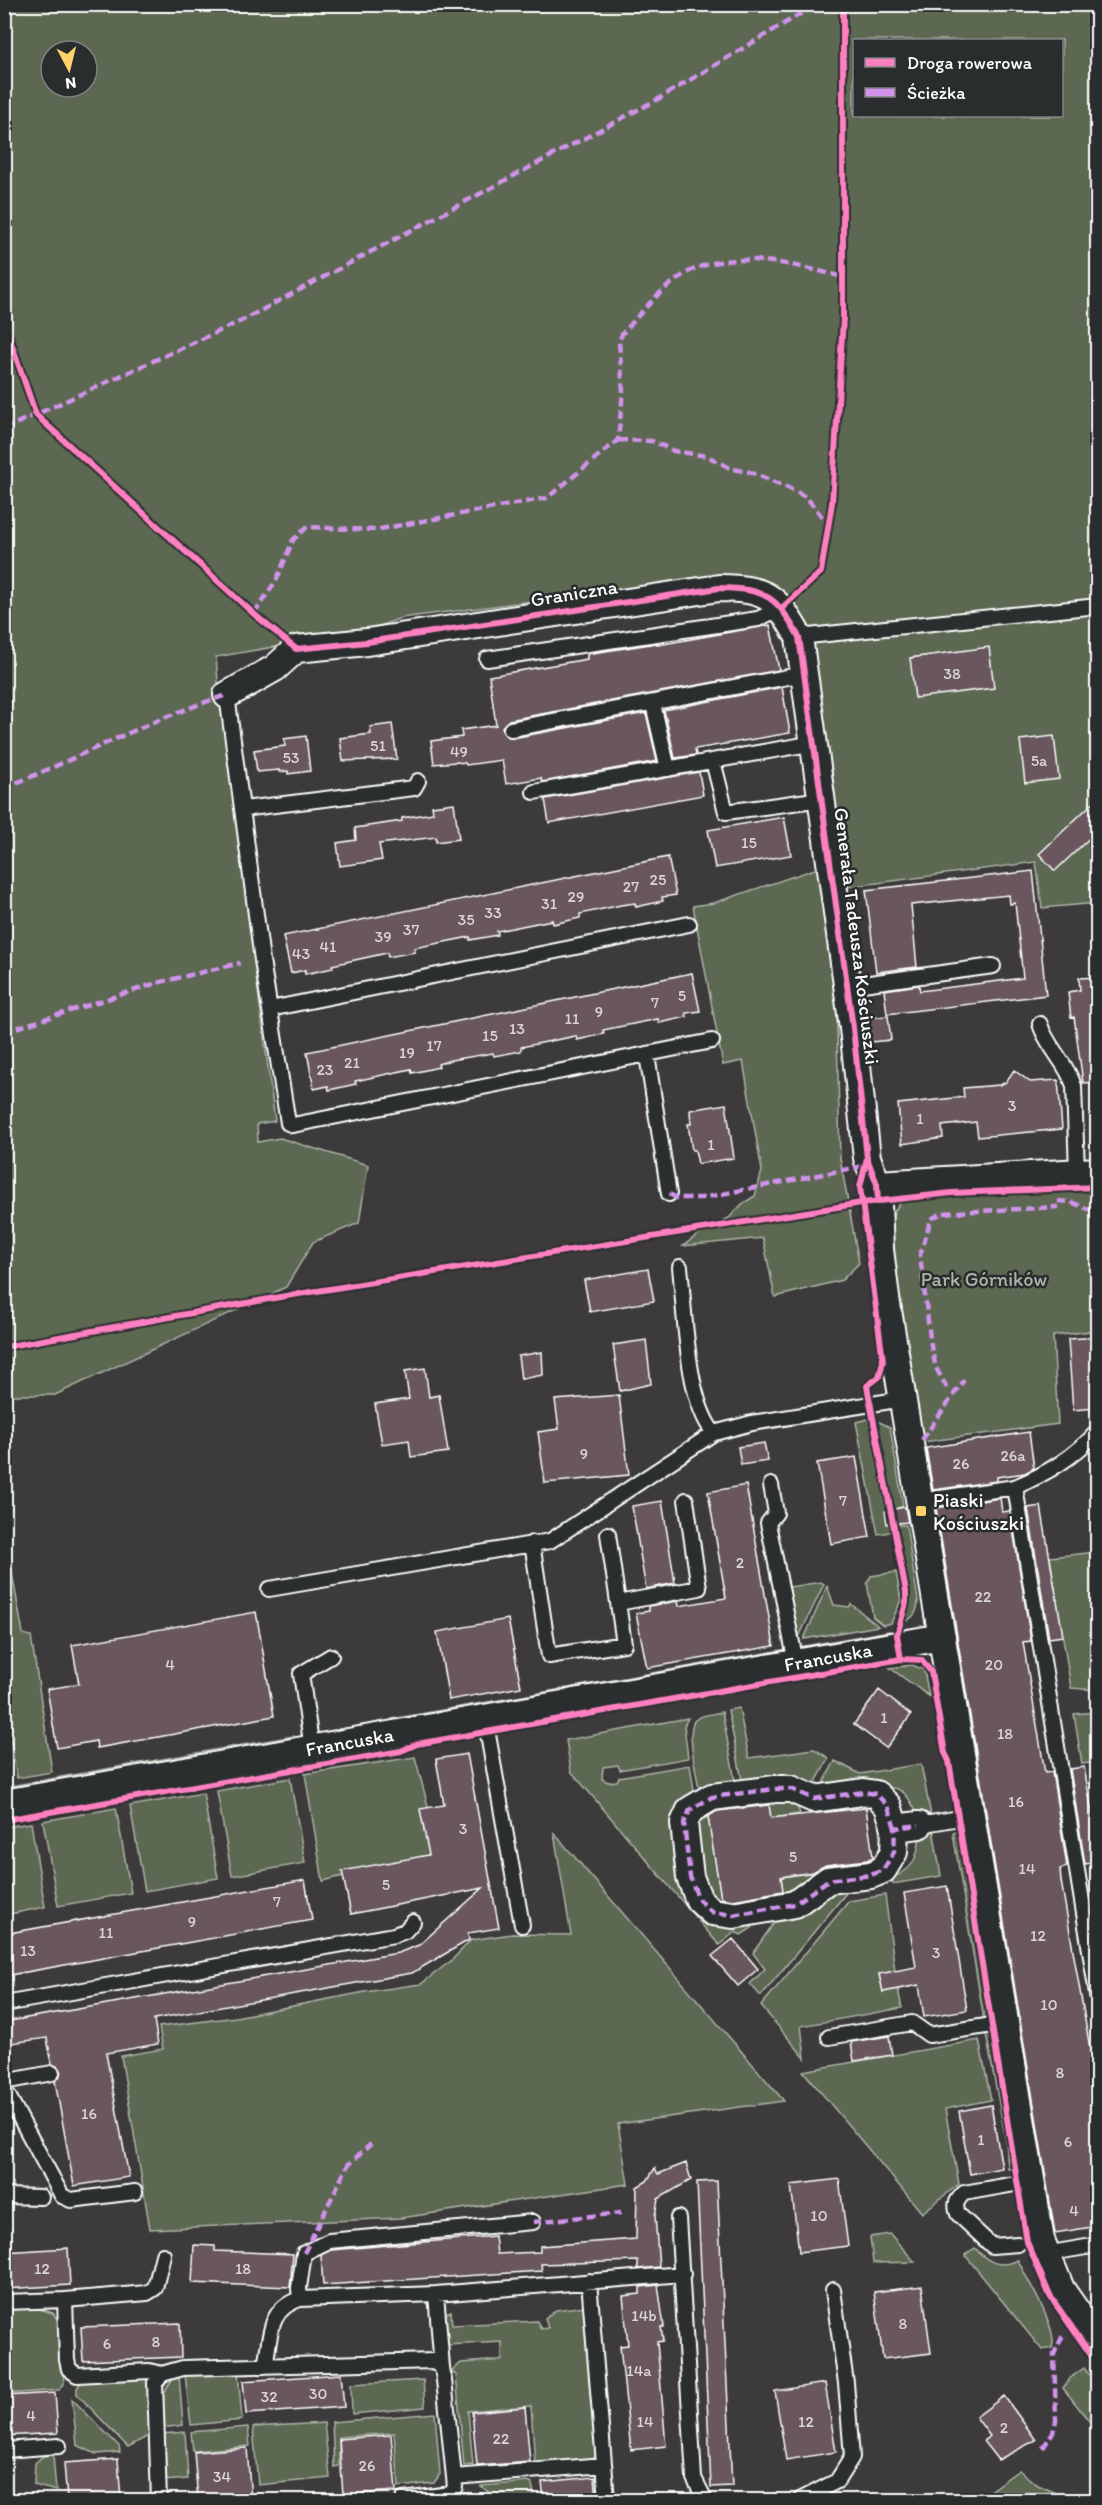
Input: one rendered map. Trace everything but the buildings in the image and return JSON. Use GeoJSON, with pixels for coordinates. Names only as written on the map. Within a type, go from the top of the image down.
{"type":"FeatureCollection","features":[{"type":"Feature","properties":{"kind":"street","name":"Graniczna"},"geometry":{"type":"LineString","coordinates":[[227,695],[275,668],[296,649],[435,632],[719,588],[742,589],[763,594],[783,607]]}},
{"type":"Feature","properties":{"kind":"street"},"geometry":{"type":"LineString","coordinates":[[783,607],[799,637],[804,674]]}},
{"type":"Feature","properties":{"kind":"street","name":"Generała Tadeusza Kościuszki"},"geometry":{"type":"LineString","coordinates":[[804,674],[848,986],[867,1158],[877,1184],[883,1272],[1032,2181],[1045,2254],[1061,2289],[1098,2342]]}},
{"type":"Feature","properties":{"kind":"street"},"geometry":{"type":"LineString","coordinates":[[877,1184],[1088,1172]]}},
{"type":"Feature","properties":{"kind":"street","name":"Francuska"},"geometry":{"type":"LineString","coordinates":[[4,1803],[942,1637]]}},
{"type":"Feature","properties":{"kind":"street"},"geometry":{"type":"LineString","coordinates":[[775,1789],[791,1790],[814,1799],[864,1792],[876,1794],[907,1826],[883,1870],[871,1875],[828,1880],[795,1904],[733,1915],[712,1912],[699,1900],[690,1877],[684,1823],[690,1810],[712,1797],[775,1789]]}},
{"type":"Feature","properties":{"kind":"lane"},"geometry":{"type":"LineString","coordinates":[[799,637],[1098,606]]}},
{"type":"Feature","properties":{"kind":"lane"},"geometry":{"type":"LineString","coordinates":[[487,658],[758,619],[783,607]]}},
{"type":"Feature","properties":{"kind":"lane"},"geometry":{"type":"LineString","coordinates":[[511,729],[804,674]]}},
{"type":"Feature","properties":{"kind":"lane"},"geometry":{"type":"LineString","coordinates":[[227,695],[288,1123],[293,1125],[712,1041]]}},
{"type":"Feature","properties":{"kind":"lane"},"geometry":{"type":"LineString","coordinates":[[653,704],[668,769]]}},
{"type":"Feature","properties":{"kind":"lane"},"geometry":{"type":"LineString","coordinates":[[534,792],[815,743]]}},
{"type":"Feature","properties":{"kind":"lane"},"geometry":{"type":"LineString","coordinates":[[712,761],[726,812],[822,799]]}},
{"type":"Feature","properties":{"kind":"lane"},"geometry":{"type":"LineString","coordinates":[[243,809],[414,788],[418,781]]}},
{"type":"Feature","properties":{"kind":"lane"},"geometry":{"type":"LineString","coordinates":[[270,1009],[689,924]]}},
{"type":"Feature","properties":{"kind":"lane"},"geometry":{"type":"LineString","coordinates":[[848,986],[993,966]]}},
{"type":"Feature","properties":{"kind":"lane"},"geometry":{"type":"LineString","coordinates":[[1040,1024],[1044,1035],[1071,1076],[1088,1172]]}},
{"type":"Feature","properties":{"kind":"lane"},"geometry":{"type":"LineString","coordinates":[[647,1055],[669,1194]]}},
{"type":"Feature","properties":{"kind":"lane"},"geometry":{"type":"LineString","coordinates":[[680,1267],[695,1392],[705,1423],[714,1433]]}},
{"type":"Feature","properties":{"kind":"lane"},"geometry":{"type":"LineString","coordinates":[[269,1589],[549,1541],[714,1433],[752,1424],[903,1399]]}},
{"type":"Feature","properties":{"kind":"lane"},"geometry":{"type":"LineString","coordinates":[[920,1501],[1015,1487],[1045,1474],[1076,1452],[1098,1431]]}},
{"type":"Feature","properties":{"kind":"lane"},"geometry":{"type":"LineString","coordinates":[[771,1485],[776,1513],[768,1523],[796,1663]]}},
{"type":"Feature","properties":{"kind":"lane"},"geometry":{"type":"LineString","coordinates":[[1015,1487],[1098,2000]]}},
{"type":"Feature","properties":{"kind":"lane"},"geometry":{"type":"LineString","coordinates":[[618,1602],[699,1588],[686,1500]]}},
{"type":"Feature","properties":{"kind":"lane"},"geometry":{"type":"LineString","coordinates":[[532,1544],[549,1656],[624,1644],[608,1534]]}},
{"type":"Feature","properties":{"kind":"lane"},"geometry":{"type":"LineString","coordinates":[[312,1749],[301,1674],[331,1656]]}},
{"type":"Feature","properties":{"kind":"lane"},"geometry":{"type":"LineString","coordinates":[[485,1718],[522,1925]]}},
{"type":"Feature","properties":{"kind":"lane"},"geometry":{"type":"LineString","coordinates":[[907,1826],[971,1816]]}},
{"type":"Feature","properties":{"kind":"lane"},"geometry":{"type":"LineString","coordinates":[[4,2004],[394,1935],[405,1931],[413,1922]]}},
{"type":"Feature","properties":{"kind":"lane"},"geometry":{"type":"LineString","coordinates":[[829,2037],[912,2023],[929,2035],[1005,2023]]}},
{"type":"Feature","properties":{"kind":"lane"},"geometry":{"type":"LineString","coordinates":[[4,2082],[52,2073]]}},
{"type":"Feature","properties":{"kind":"lane"},"geometry":{"type":"LineString","coordinates":[[4,2088],[62,2196],[71,2200],[135,2192]]}},
{"type":"Feature","properties":{"kind":"lane"},"geometry":{"type":"LineString","coordinates":[[1018,2244],[992,2246],[958,2214],[955,2207],[957,2200],[964,2193],[1032,2181]]}},
{"type":"Feature","properties":{"kind":"lane"},"geometry":{"type":"LineString","coordinates":[[4,2196],[41,2197]]}},
{"type":"Feature","properties":{"kind":"lane"},"geometry":{"type":"LineString","coordinates":[[678,2218],[694,2478],[705,2500]]}},
{"type":"Feature","properties":{"kind":"lane"},"geometry":{"type":"LineString","coordinates":[[300,2299],[299,2288],[304,2253],[329,2241],[533,2222]]}},
{"type":"Feature","properties":{"kind":"lane"},"geometry":{"type":"LineString","coordinates":[[1045,2254],[1098,2245]]}},
{"type":"Feature","properties":{"kind":"lane"},"geometry":{"type":"LineString","coordinates":[[4,2302],[65,2300],[147,2293],[155,2288],[163,2255]]}},
{"type":"Feature","properties":{"kind":"lane"},"geometry":{"type":"LineString","coordinates":[[265,2366],[275,2317],[280,2308],[300,2299],[436,2294],[683,2274]]}},
{"type":"Feature","properties":{"kind":"lane"},"geometry":{"type":"LineString","coordinates":[[589,2281],[607,2500]]}},
{"type":"Feature","properties":{"kind":"lane"},"geometry":{"type":"LineString","coordinates":[[800,2500],[837,2481],[852,2457],[846,2383],[833,2290]]}},
{"type":"Feature","properties":{"kind":"lane"},"geometry":{"type":"LineString","coordinates":[[402,2500],[451,2494],[455,2487],[436,2294]]}},
{"type":"Feature","properties":{"kind":"lane"},"geometry":{"type":"LineString","coordinates":[[65,2300],[69,2369],[77,2375],[149,2371],[162,2374],[183,2368],[424,2359],[434,2361],[442,2367]]}},
{"type":"Feature","properties":{"kind":"lane"},"geometry":{"type":"LineString","coordinates":[[159,2500],[156,2383],[162,2374]]}},
{"type":"Feature","properties":{"kind":"lane"},"geometry":{"type":"LineString","coordinates":[[4,2450],[59,2446]]}},
{"type":"Feature","properties":{"kind":"lane"},"geometry":{"type":"LineString","coordinates":[[454,2477],[604,2465]]}},
{"type":"Feature","properties":{"kind":"green space"},"geometry":{"type":"Polygon","coordinates":[[[4,5],[1097,5],[1097,903],[1042,908],[1036,862],[847,887],[813,639],[795,605],[767,590],[686,581],[401,618],[366,631],[216,657],[275,1121],[257,1124],[258,1142],[280,1138],[368,1165],[359,1223],[313,1242],[286,1287],[55,1395],[5,1395],[4,5]]]}},
{"type":"Feature","properties":{"kind":"green space"},"geometry":{"type":"Polygon","coordinates":[[[818,868],[836,988],[840,1158],[859,1263],[842,1280],[775,1297],[763,1238],[683,1246],[703,1231],[729,1218],[742,1204],[755,1196],[762,1171],[743,1061],[723,1065],[693,906],[714,903],[818,868]]]}},
{"type":"Feature","properties":{"kind":"green space","name":"Park Górników"},"geometry":{"type":"Polygon","coordinates":[[[1097,1182],[1097,1330],[1053,1336],[1058,1424],[915,1443],[888,1243],[896,1208],[913,1194],[1097,1182]]]}},
{"type":"Feature","properties":{"kind":"green space"},"geometry":{"type":"Polygon","coordinates":[[[869,1419],[890,1532],[878,1534],[856,1422],[869,1419]]]}},
{"type":"Feature","properties":{"kind":"green space"},"geometry":{"type":"Polygon","coordinates":[[[877,1421],[890,1427],[903,1506],[897,1508],[900,1525],[906,1525],[918,1600],[914,1615],[901,1623],[910,1597],[877,1421]]]}},
{"type":"Feature","properties":{"kind":"green space"},"geometry":{"type":"Polygon","coordinates":[[[5,1534],[23,1634],[31,1636],[52,1772],[17,1778],[5,1709],[5,1699],[13,1697],[5,1648],[5,1534]]]}},
{"type":"Feature","properties":{"kind":"green space"},"geometry":{"type":"Polygon","coordinates":[[[1097,1552],[1097,1624],[1094,1625],[1098,1654],[1097,1690],[1071,1688],[1050,1557],[1097,1552]]]}},
{"type":"Feature","properties":{"kind":"green space"},"geometry":{"type":"Polygon","coordinates":[[[896,1572],[901,1600],[891,1623],[883,1625],[873,1617],[867,1583],[871,1576],[896,1572]]]}},
{"type":"Feature","properties":{"kind":"green space"},"geometry":{"type":"Polygon","coordinates":[[[821,1582],[824,1584],[798,1639],[789,1587],[821,1582]]]}},
{"type":"Feature","properties":{"kind":"green space"},"geometry":{"type":"Polygon","coordinates":[[[827,1586],[834,1605],[849,1607],[851,1604],[878,1626],[804,1639],[827,1586]]]}},
{"type":"Feature","properties":{"kind":"green space"},"geometry":{"type":"Polygon","coordinates":[[[889,1631],[887,1636],[391,1724],[392,1719],[889,1631]]]}},
{"type":"Feature","properties":{"kind":"green space"},"geometry":{"type":"Polygon","coordinates":[[[912,1665],[924,1670],[929,1696],[890,1668],[912,1665]]]}},
{"type":"Feature","properties":{"kind":"green space"},"geometry":{"type":"Polygon","coordinates":[[[739,1708],[749,1758],[814,1749],[829,1758],[812,1789],[743,1785],[728,1710],[739,1708]]]}},
{"type":"Feature","properties":{"kind":"green space"},"geometry":{"type":"Polygon","coordinates":[[[722,1712],[736,1786],[700,1794],[692,1744],[692,1725],[701,1716],[722,1712]]]}},
{"type":"Feature","properties":{"kind":"green space"},"geometry":{"type":"Polygon","coordinates":[[[1097,1712],[1097,1762],[1082,1764],[1074,1714],[1097,1712]]]}},
{"type":"Feature","properties":{"kind":"green space"},"geometry":{"type":"Polygon","coordinates":[[[688,1718],[684,1726],[688,1758],[620,1770],[618,1765],[603,1767],[602,1779],[608,1782],[617,1781],[619,1777],[690,1765],[695,1797],[688,1893],[758,1920],[752,1928],[741,1935],[735,1932],[719,1945],[571,1771],[566,1740],[688,1718]]]}},
{"type":"Feature","properties":{"kind":"green space"},"geometry":{"type":"Polygon","coordinates":[[[293,1736],[291,1739],[5,1792],[5,1787],[293,1736]]]}},
{"type":"Feature","properties":{"kind":"green space"},"geometry":{"type":"Polygon","coordinates":[[[382,1748],[375,1753],[5,1817],[5,1811],[382,1748]]]}},
{"type":"Feature","properties":{"kind":"green space"},"geometry":{"type":"Polygon","coordinates":[[[415,1757],[437,1840],[431,1854],[323,1881],[305,1774],[415,1757]]]}},
{"type":"Feature","properties":{"kind":"green space"},"geometry":{"type":"Polygon","coordinates":[[[835,1761],[860,1774],[921,1764],[931,1816],[919,1818],[904,1793],[887,1786],[819,1791],[835,1761]]]}},
{"type":"Feature","properties":{"kind":"green space"},"geometry":{"type":"Polygon","coordinates":[[[290,1778],[305,1863],[232,1876],[217,1791],[290,1778]]]}},
{"type":"Feature","properties":{"kind":"green space"},"geometry":{"type":"Polygon","coordinates":[[[203,1793],[218,1878],[145,1891],[130,1806],[203,1793]]]}},
{"type":"Feature","properties":{"kind":"green space"},"geometry":{"type":"Polygon","coordinates":[[[779,1796],[797,1805],[800,1814],[771,1818],[768,1803],[708,1813],[722,1903],[783,1893],[781,1877],[810,1873],[810,1884],[805,1892],[723,1909],[708,1900],[691,1840],[702,1808],[779,1796]]]}},
{"type":"Feature","properties":{"kind":"green space"},"geometry":{"type":"Polygon","coordinates":[[[116,1808],[131,1893],[58,1906],[43,1821],[116,1808]]]}},
{"type":"Feature","properties":{"kind":"green space"},"geometry":{"type":"Polygon","coordinates":[[[31,1823],[45,1907],[5,1915],[5,1827],[31,1823]]]}},
{"type":"Feature","properties":{"kind":"green space"},"geometry":{"type":"Polygon","coordinates":[[[933,1829],[941,1876],[893,1884],[892,1877],[911,1866],[917,1854],[920,1831],[933,1829]]]}},
{"type":"Feature","properties":{"kind":"green space"},"geometry":{"type":"Polygon","coordinates":[[[956,1832],[987,2019],[984,2020],[953,1833],[956,1832]]]}},
{"type":"Feature","properties":{"kind":"green space"},"geometry":{"type":"Polygon","coordinates":[[[554,1833],[784,2101],[618,2124],[628,2184],[401,2218],[150,2229],[121,2056],[163,2049],[159,2027],[236,2017],[365,1992],[421,1984],[452,1960],[471,1940],[512,1934],[571,1935],[554,1833]]]}},
{"type":"Feature","properties":{"kind":"green space"},"geometry":{"type":"Polygon","coordinates":[[[886,1879],[887,1885],[847,1892],[761,1996],[750,1984],[765,1969],[753,1953],[778,1917],[832,1888],[886,1879]]]}},
{"type":"Feature","properties":{"kind":"green space"},"geometry":{"type":"Polygon","coordinates":[[[885,1895],[895,1971],[879,1974],[883,1991],[898,1989],[902,2008],[801,2026],[805,2058],[761,2006],[849,1901],[885,1895]]]}},
{"type":"Feature","properties":{"kind":"green space"},"geometry":{"type":"Polygon","coordinates":[[[990,2033],[1012,2169],[1008,2169],[1006,2141],[986,2034],[990,2033]]]}},
{"type":"Feature","properties":{"kind":"green space"},"geometry":{"type":"Polygon","coordinates":[[[979,2040],[991,2100],[945,2109],[959,2184],[922,2213],[803,2071],[979,2040]]]}},
{"type":"Feature","properties":{"kind":"green space"},"geometry":{"type":"Polygon","coordinates":[[[890,2234],[915,2262],[873,2263],[870,2237],[890,2234]]]}},
{"type":"Feature","properties":{"kind":"green space"},"geometry":{"type":"Polygon","coordinates":[[[975,2248],[994,2263],[1005,2264],[1018,2260],[1047,2317],[1053,2340],[1052,2348],[1042,2350],[965,2255],[975,2248]]]}},
{"type":"Feature","properties":{"kind":"green space"},"geometry":{"type":"Polygon","coordinates":[[[585,2306],[596,2454],[592,2460],[535,2464],[531,2406],[468,2411],[473,2465],[464,2466],[456,2374],[452,2374],[453,2370],[461,2363],[502,2360],[502,2342],[446,2345],[445,2314],[451,2311],[452,2325],[537,2321],[541,2329],[548,2328],[545,2318],[556,2310],[585,2306]]]}},
{"type":"Feature","properties":{"kind":"green space"},"geometry":{"type":"Polygon","coordinates":[[[36,2308],[53,2313],[60,2323],[64,2384],[59,2390],[5,2394],[5,2310],[36,2308]]]}},
{"type":"Feature","properties":{"kind":"green space"},"geometry":{"type":"Polygon","coordinates":[[[1084,2368],[1097,2386],[1097,2431],[1063,2388],[1070,2378],[1084,2368]]]}},
{"type":"Feature","properties":{"kind":"green space"},"geometry":{"type":"Polygon","coordinates":[[[238,2372],[242,2420],[191,2425],[185,2374],[238,2372]]]}},
{"type":"Feature","properties":{"kind":"green space"},"geometry":{"type":"Polygon","coordinates":[[[179,2375],[183,2425],[162,2428],[163,2398],[168,2385],[179,2375]]]}},
{"type":"Feature","properties":{"kind":"green space"},"geometry":{"type":"Polygon","coordinates":[[[145,2377],[150,2385],[152,2434],[128,2447],[77,2394],[77,2388],[83,2379],[145,2377]]]}},
{"type":"Feature","properties":{"kind":"green space"},"geometry":{"type":"Polygon","coordinates":[[[423,2380],[425,2407],[352,2414],[351,2384],[423,2380]]]}},
{"type":"Feature","properties":{"kind":"green space"},"geometry":{"type":"Polygon","coordinates":[[[72,2399],[119,2446],[120,2452],[96,2454],[77,2445],[72,2399]]]}},
{"type":"Feature","properties":{"kind":"green space"},"geometry":{"type":"Polygon","coordinates":[[[435,2413],[440,2474],[434,2483],[399,2487],[394,2433],[339,2437],[339,2466],[334,2467],[332,2422],[435,2413]]]}},
{"type":"Feature","properties":{"kind":"green space"},"geometry":{"type":"Polygon","coordinates":[[[324,2423],[330,2478],[258,2485],[253,2427],[324,2423]]]}},
{"type":"Feature","properties":{"kind":"green space"},"geometry":{"type":"Polygon","coordinates":[[[248,2427],[250,2446],[193,2451],[191,2432],[248,2427]]]}},
{"type":"Feature","properties":{"kind":"green space"},"geometry":{"type":"Polygon","coordinates":[[[185,2432],[188,2479],[163,2481],[162,2434],[185,2432]]]}},
{"type":"Feature","properties":{"kind":"green space"},"geometry":{"type":"Polygon","coordinates":[[[53,2455],[56,2491],[34,2485],[35,2463],[43,2456],[53,2455]]]}},
{"type":"Feature","properties":{"kind":"green space"},"geometry":{"type":"Polygon","coordinates":[[[1019,2470],[1037,2485],[1074,2500],[977,2500],[1019,2470]]]}},
{"type":"Feature","properties":{"kind":"green space"},"geometry":{"type":"Polygon","coordinates":[[[528,2482],[532,2484],[535,2500],[499,2500],[481,2486],[528,2482]]]}},
{"type":"Feature","properties":{"kind":"marked path"},"geometry":{"type":"LineString","coordinates":[[4,429],[241,321],[660,98],[817,4]]}},
{"type":"Feature","properties":{"kind":"marked path"},"geometry":{"type":"LineString","coordinates":[[254,614],[277,579],[293,540],[307,527],[375,530],[547,498],[618,440],[623,391],[619,342],[622,334],[659,294],[685,274],[722,261],[742,260],[784,264],[843,277]]}},
{"type":"Feature","properties":{"kind":"marked path"},"geometry":{"type":"LineString","coordinates":[[618,440],[652,441],[674,451],[707,456],[732,469],[750,472],[806,497],[828,524]]}},
{"type":"Feature","properties":{"kind":"marked path"},"geometry":{"type":"LineString","coordinates":[[4,788],[170,715],[227,695]]}},
{"type":"Feature","properties":{"kind":"marked path"},"geometry":{"type":"LineString","coordinates":[[4,1032],[157,983],[240,963]]}},
{"type":"Feature","properties":{"kind":"marked path"},"geometry":{"type":"LineString","coordinates":[[669,1194],[677,1198],[702,1198],[869,1165]]}},
{"type":"Feature","properties":{"kind":"marked path"},"geometry":{"type":"LineString","coordinates":[[1058,1201],[1071,1202],[1098,1213]]}},
{"type":"Feature","properties":{"kind":"marked path"},"geometry":{"type":"LineString","coordinates":[[947,1388],[936,1368],[931,1346],[920,1255],[931,1219],[942,1213],[1058,1207]]}},
{"type":"Feature","properties":{"kind":"marked path"},"geometry":{"type":"LineString","coordinates":[[922,1440],[964,1380]]}},
{"type":"Feature","properties":{"kind":"marked path"},"geometry":{"type":"LineString","coordinates":[[895,1828],[888,1806],[876,1794],[863,1792],[814,1799],[791,1789],[712,1797],[690,1810],[684,1823],[690,1877],[699,1900],[712,1912],[733,1915],[795,1904],[828,1880],[871,1875],[883,1870],[894,1852],[895,1828],[919,1825]]}},
{"type":"Feature","properties":{"kind":"marked path"},"geometry":{"type":"LineString","coordinates":[[304,2253],[348,2165],[371,2144]]}},
{"type":"Feature","properties":{"kind":"marked path"},"geometry":{"type":"LineString","coordinates":[[533,2222],[621,2213]]}},
{"type":"Feature","properties":{"kind":"marked path"},"geometry":{"type":"LineString","coordinates":[[1043,2448],[1053,2432],[1056,2421],[1054,2354],[1064,2333]]}},
{"type":"Feature","properties":{"kind":"marked path"},"geometry":{"type":"LineString","coordinates":[[1086,2500],[1098,2491]]}},
{"type":"Feature","properties":{"kind":"cycle path"},"geometry":{"type":"LineString","coordinates":[[783,607],[821,572],[832,503],[843,318],[843,4]]}},
{"type":"Feature","properties":{"kind":"cycle path"},"geometry":{"type":"LineString","coordinates":[[4,322],[36,415],[254,614],[296,649],[367,642],[719,588],[759,593],[784,612],[799,637],[853,1028],[867,1158],[877,1184],[878,1202]]}},
{"type":"Feature","properties":{"kind":"cycle path"},"geometry":{"type":"LineString","coordinates":[[867,1158],[860,1187],[883,1361],[879,1377],[867,1386],[906,1592],[906,1603],[897,1635],[901,1659]]}},
{"type":"Feature","properties":{"kind":"cycle path"},"geometry":{"type":"LineString","coordinates":[[4,1347],[280,1297],[862,1203],[952,1193],[1098,1187]]}},
{"type":"Feature","properties":{"kind":"cycle path"},"geometry":{"type":"LineString","coordinates":[[4,1820],[401,1751],[417,1744],[901,1659],[922,1660],[931,1672],[945,1753],[949,1761],[1027,2242],[1050,2296],[1098,2365]]}},
{"type":"Feature","properties":{"kind":"place","name":"Piaski Kościuszki"},"geometry":{"type":"Point","coordinates":[921,1511]}}]}
